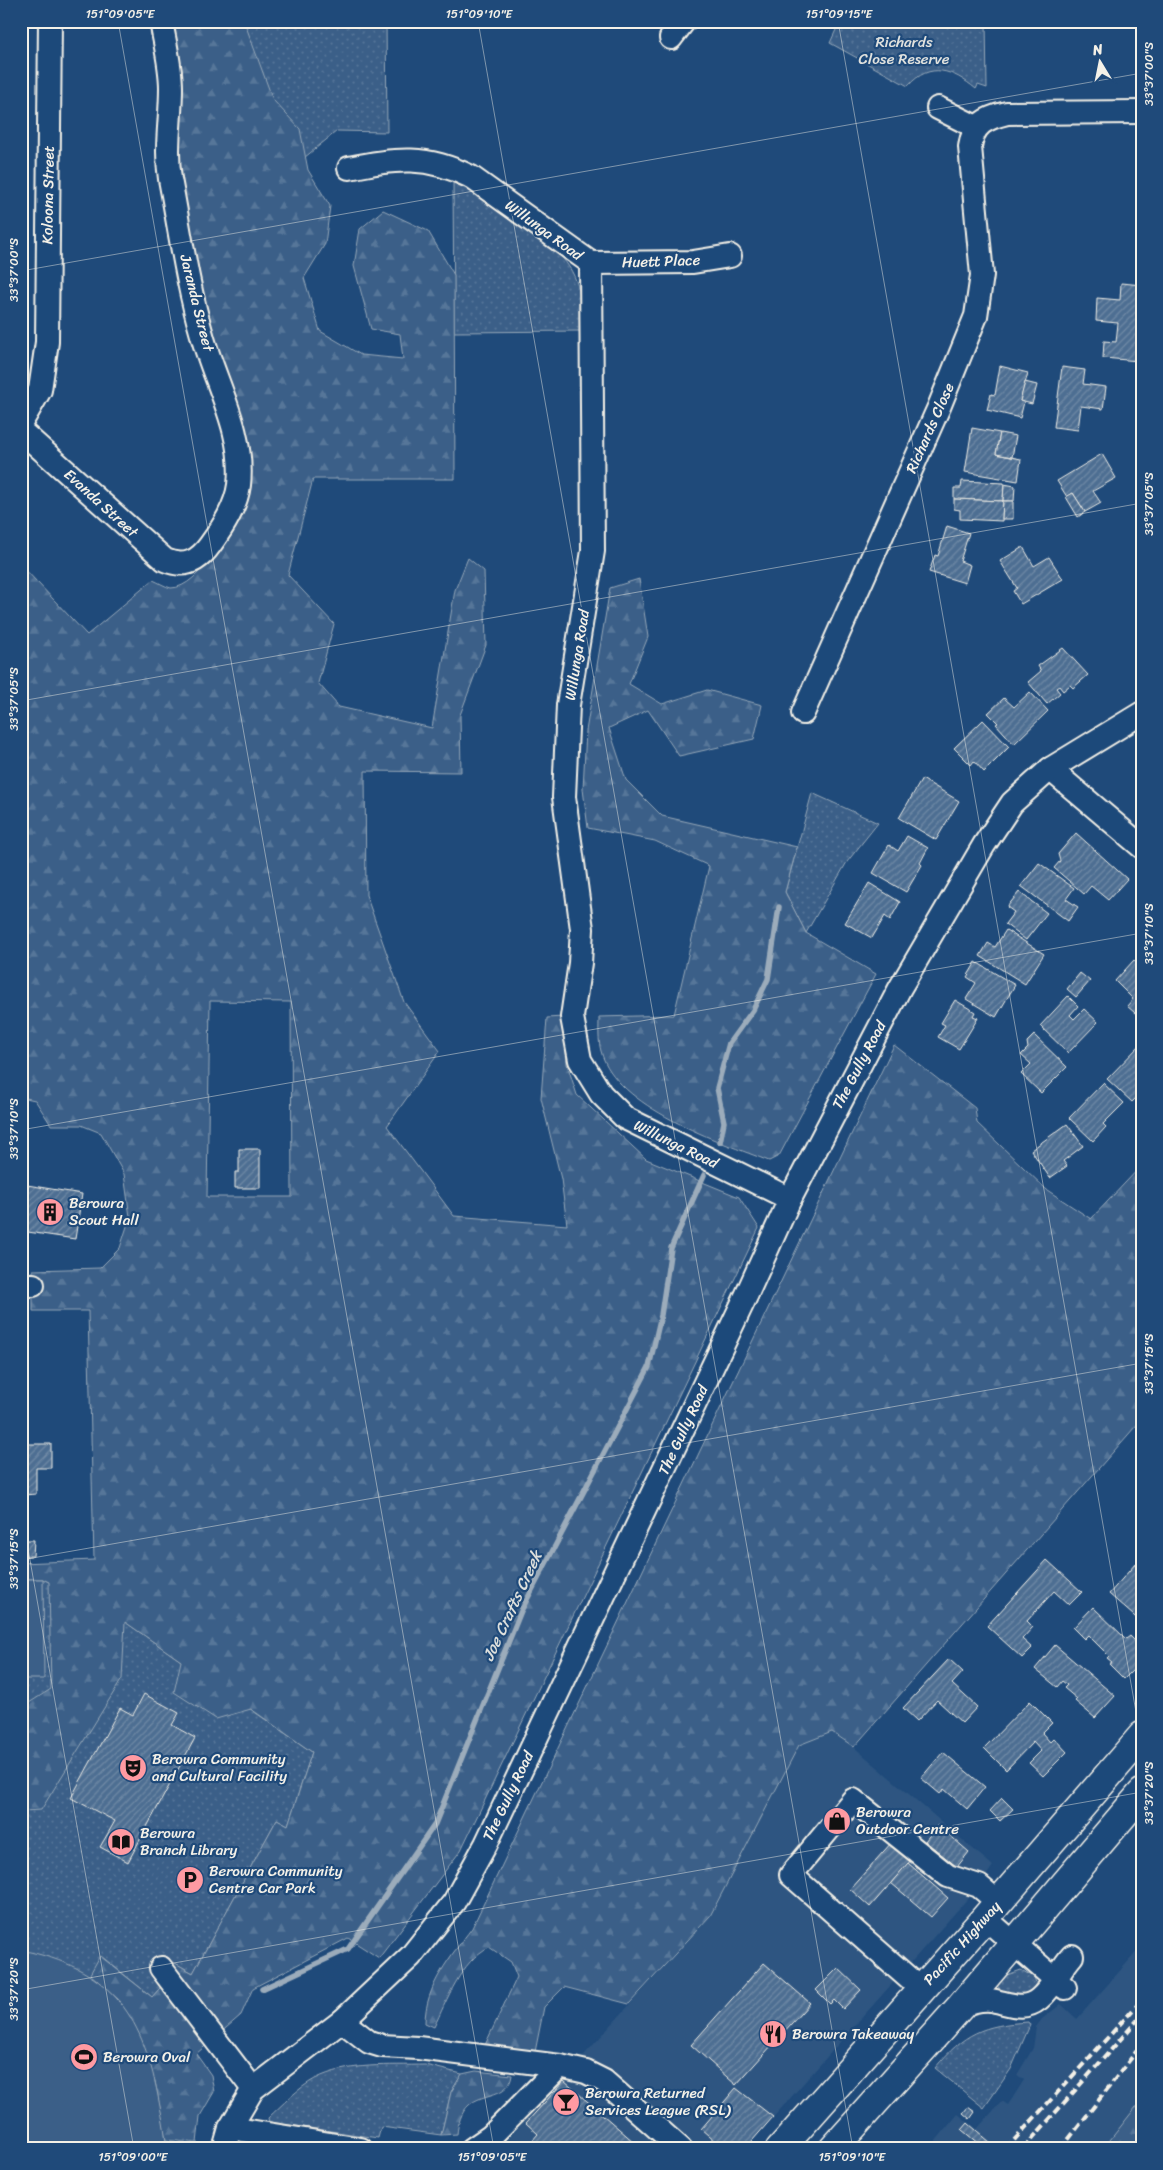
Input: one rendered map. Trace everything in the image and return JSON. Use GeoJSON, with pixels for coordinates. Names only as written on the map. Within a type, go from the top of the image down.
{"type":"FeatureCollection","features":[{"type":"Feature","properties":{"kind":"main road","name":"Pacific Highway"},"geometry":{"type":"LineString","coordinates":[[780,2149],[992,1910],[1142,1736]]}},
{"type":"Feature","properties":{"kind":"main road"},"geometry":{"type":"LineString","coordinates":[[833,2149],[960,2006],[1142,1793]]}},
{"type":"Feature","properties":{"kind":"street","name":"Koloona Street"},"geometry":{"type":"LineString","coordinates":[[21,423],[40,390],[47,342],[50,21]]}},
{"type":"Feature","properties":{"kind":"street","name":"Jaranda Street"},"geometry":{"type":"LineString","coordinates":[[161,21],[170,66],[171,89],[167,152],[170,176],[192,299],[202,337],[223,393],[239,464],[239,484],[235,502],[224,526],[206,551],[195,561],[186,564]]}},
{"type":"Feature","properties":{"kind":"street"},"geometry":{"type":"LineString","coordinates":[[938,108],[976,127],[988,118],[1007,113],[1142,112]]}},
{"type":"Feature","properties":{"kind":"street","name":"Richards Close"},"geometry":{"type":"LineString","coordinates":[[803,713],[939,407],[976,316],[982,275],[970,147],[971,136],[976,127]]}},
{"type":"Feature","properties":{"kind":"street","name":"Willunga Road"},"geometry":{"type":"LineString","coordinates":[[349,168],[387,160],[424,160],[450,167],[471,177],[591,263],[593,551],[568,705],[564,796],[582,930],[580,963],[572,1017],[580,1060],[601,1094],[625,1118],[790,1199]]}},
{"type":"Feature","properties":{"kind":"street","name":"Huett Place"},"geometry":{"type":"LineString","coordinates":[[591,263],[693,262],[730,256]]}},
{"type":"Feature","properties":{"kind":"street","name":"Evanda Street"},"geometry":{"type":"LineString","coordinates":[[21,431],[165,560],[174,564],[186,564]]}},
{"type":"Feature","properties":{"kind":"street","name":"The Gully Road"},"geometry":{"type":"LineString","coordinates":[[227,2138],[253,2089],[342,2021],[411,1956],[454,1902],[481,1852],[743,1303],[790,1199],[876,1031],[984,845],[1012,803],[1050,769],[1142,713]]}},
{"type":"Feature","properties":{"kind":"street"},"geometry":{"type":"LineString","coordinates":[[1050,769],[1142,848]]}},
{"type":"Feature","properties":{"kind":"street"},"geometry":{"type":"LineString","coordinates":[[921,1989],[791,1875],[853,1800],[948,1876],[979,1886],[1014,1943],[1060,1983]]}},
{"type":"Feature","properties":{"kind":"street"},"geometry":{"type":"LineString","coordinates":[[960,2006],[980,2000],[1011,2006],[1030,2004],[1039,2000],[1060,1983],[1072,1956]]}},
{"type":"Feature","properties":{"kind":"street"},"geometry":{"type":"LineString","coordinates":[[161,1968],[253,2089]]}},
{"type":"Feature","properties":{"kind":"street"},"geometry":{"type":"LineString","coordinates":[[342,2021],[369,2042],[382,2046],[418,2048],[560,2066],[586,2072],[604,2081],[681,2149]]}},
{"type":"Feature","properties":{"kind":"street"},"geometry":{"type":"LineString","coordinates":[[472,2149],[498,2142],[560,2066]]}},
{"type":"Feature","properties":{"kind":"street"},"geometry":{"type":"LineString","coordinates":[[227,2138],[361,2149]]}},
{"type":"Feature","properties":{"kind":"shaded area"},"geometry":{"type":"Polygon","coordinates":[[[832,1732],[854,1747],[993,1866],[979,1886],[745,2149],[499,2149],[710,1916],[799,1745],[832,1732]]]}},
{"type":"Feature","properties":{"kind":"shaded area"},"geometry":{"type":"Polygon","coordinates":[[[1142,1946],[1142,2101],[1103,2149],[929,2149],[958,2114],[977,2129],[1002,2101],[1008,2105],[1024,2080],[1017,2075],[1033,2048],[1036,2027],[1042,2019],[1061,2004],[1077,2019],[1142,1946]]]}},
{"type":"Feature","properties":{"kind":"green space"},"geometry":{"type":"Polygon","coordinates":[[[169,21],[244,21],[273,100],[300,129],[308,170],[330,206],[325,244],[304,278],[320,331],[361,355],[403,359],[400,334],[371,329],[354,266],[360,229],[383,210],[428,231],[454,275],[455,479],[313,479],[288,575],[334,624],[318,683],[339,707],[432,728],[455,590],[468,558],[484,571],[486,645],[460,715],[461,772],[365,771],[366,895],[404,1002],[440,1051],[387,1126],[454,1216],[567,1225],[561,1179],[541,1098],[547,1018],[563,1017],[567,1064],[577,1095],[646,1159],[739,1197],[759,1228],[461,1850],[379,1958],[348,1938],[253,1988],[241,2015],[196,2054],[211,2075],[214,2092],[200,2116],[197,2143],[166,2140],[155,2081],[119,2000],[90,1974],[100,1956],[152,1997],[160,1988],[175,1963],[193,1973],[277,1819],[288,1825],[312,1752],[251,1709],[216,1719],[174,1692],[181,1661],[125,1622],[122,1679],[41,1810],[23,1811],[21,1814],[21,1708],[51,1689],[49,1582],[43,1579],[21,1579],[21,1563],[94,1560],[88,1311],[33,1311],[33,1270],[100,1268],[120,1248],[130,1217],[124,1174],[101,1133],[81,1125],[51,1125],[35,1100],[21,1097],[21,565],[87,635],[153,580],[171,588],[182,585],[193,578],[213,554],[242,504],[176,160],[169,21]],[[210,1001],[207,1197],[292,1197],[291,1002],[210,1001]]]}},
{"type":"Feature","properties":{"kind":"green space"},"geometry":{"type":"Polygon","coordinates":[[[224,21],[386,21],[387,132],[337,131],[277,180],[224,21]]]}},
{"type":"Feature","properties":{"kind":"green space","name":"Richards Close Reserve"},"geometry":{"type":"Polygon","coordinates":[[[840,21],[986,21],[987,88],[978,85],[976,89],[959,77],[942,71],[925,73],[908,86],[830,43],[840,21]]]}},
{"type":"Feature","properties":{"kind":"green space"},"geometry":{"type":"Polygon","coordinates":[[[453,180],[468,187],[553,248],[562,258],[569,267],[578,286],[582,331],[454,332],[453,180]]]}},
{"type":"Feature","properties":{"kind":"green space"},"geometry":{"type":"Polygon","coordinates":[[[639,579],[648,637],[629,684],[662,704],[707,690],[762,705],[754,739],[679,756],[648,710],[609,728],[626,780],[662,816],[797,847],[785,892],[806,933],[876,974],[779,1156],[769,1161],[698,1133],[647,1105],[626,1089],[610,1071],[600,1047],[599,1017],[674,1015],[709,866],[655,841],[588,828],[583,789],[586,731],[610,588],[639,579]]]}},
{"type":"Feature","properties":{"kind":"green space"},"geometry":{"type":"Polygon","coordinates":[[[812,793],[878,823],[847,862],[806,933],[785,892],[812,793]]]}},
{"type":"Feature","properties":{"kind":"green space"},"geometry":{"type":"Polygon","coordinates":[[[894,1045],[975,1108],[977,1123],[1047,1190],[1091,1219],[1142,1165],[1142,1419],[854,1747],[832,1732],[799,1745],[710,1916],[629,2004],[564,1987],[544,2007],[535,2052],[485,2045],[517,1977],[511,1962],[489,1947],[479,1953],[463,1971],[434,2027],[425,2023],[429,1996],[434,1984],[472,1928],[894,1045]]]}},
{"type":"Feature","properties":{"kind":"green space"},"geometry":{"type":"Polygon","coordinates":[[[21,1579],[43,1579],[125,1622],[312,1752],[288,1825],[277,1819],[193,1973],[175,1963],[160,1988],[152,1997],[101,1956],[91,1974],[119,2000],[155,2081],[166,2149],[21,2149],[21,1579]]]}},
{"type":"Feature","properties":{"kind":"green space"},"geometry":{"type":"Polygon","coordinates":[[[21,1579],[43,1579],[44,1679],[21,1679],[21,1579]]]}},
{"type":"Feature","properties":{"kind":"green space","name":"Berowra Oval"},"geometry":{"type":"Polygon","coordinates":[[[21,1950],[51,1958],[77,1968],[99,1982],[116,1998],[130,2017],[142,2040],[151,2066],[163,2122],[166,2149],[21,2149],[21,1950]]]}},
{"type":"Feature","properties":{"kind":"green space"},"geometry":{"type":"Polygon","coordinates":[[[1021,1970],[1034,1977],[1036,1983],[1033,1989],[1018,1995],[1007,1992],[997,1986],[1007,1975],[1021,1970]]]}},
{"type":"Feature","properties":{"kind":"green space"},"geometry":{"type":"Polygon","coordinates":[[[1028,2022],[1030,2025],[1011,2069],[984,2108],[935,2068],[955,2046],[976,2033],[1012,2023],[1028,2022]]]}},
{"type":"Feature","properties":{"kind":"green space"},"geometry":{"type":"Polygon","coordinates":[[[425,2065],[462,2074],[451,2092],[441,2135],[381,2127],[378,2138],[269,2122],[268,2118],[296,2092],[315,2079],[328,2074],[355,2067],[425,2065]]]}},
{"type":"Feature","properties":{"kind":"green space"},"geometry":{"type":"Polygon","coordinates":[[[476,2071],[512,2075],[506,2088],[475,2101],[466,2108],[460,2118],[457,2134],[441,2135],[451,2092],[462,2074],[476,2071]]]}},
{"type":"Feature","properties":{"kind":"green space"},"geometry":{"type":"Polygon","coordinates":[[[1142,2106],[1142,2149],[1103,2149],[1136,2107],[1142,2106]]]}},
{"type":"Feature","properties":{"kind":"building"},"geometry":{"type":"Polygon","coordinates":[[[1121,283],[1142,285],[1139,361],[1103,358],[1104,341],[1116,342],[1118,323],[1096,321],[1097,298],[1120,300],[1121,283]]]}},
{"type":"Feature","properties":{"kind":"building"},"geometry":{"type":"Polygon","coordinates":[[[1000,366],[1028,373],[1020,401],[1024,402],[1020,418],[987,410],[991,394],[995,395],[1000,366]]]}},
{"type":"Feature","properties":{"kind":"building"},"geometry":{"type":"Polygon","coordinates":[[[1062,367],[1085,370],[1083,384],[1106,387],[1103,409],[1081,406],[1078,430],[1054,427],[1062,367]]]}},
{"type":"Feature","properties":{"kind":"building"},"geometry":{"type":"Polygon","coordinates":[[[1025,382],[1037,385],[1032,404],[1020,401],[1025,382]]]}},
{"type":"Feature","properties":{"kind":"building"},"geometry":{"type":"Polygon","coordinates":[[[972,428],[1000,433],[996,454],[1021,459],[1018,481],[965,472],[972,428]]]}},
{"type":"Feature","properties":{"kind":"building"},"geometry":{"type":"Polygon","coordinates":[[[1000,433],[1016,436],[1012,457],[996,454],[1000,433]]]}},
{"type":"Feature","properties":{"kind":"building"},"geometry":{"type":"Polygon","coordinates":[[[1102,454],[1116,478],[1093,491],[1101,503],[1085,512],[1073,493],[1067,497],[1057,481],[1102,454]]]}},
{"type":"Feature","properties":{"kind":"building"},"geometry":{"type":"Polygon","coordinates":[[[962,481],[1004,483],[1003,501],[954,499],[954,488],[961,488],[962,481]]]}},
{"type":"Feature","properties":{"kind":"building"},"geometry":{"type":"Polygon","coordinates":[[[1004,484],[1015,486],[1014,501],[1003,501],[1004,484]]]}},
{"type":"Feature","properties":{"kind":"building"},"geometry":{"type":"Polygon","coordinates":[[[1073,493],[1085,512],[1078,517],[1066,497],[1073,493]]]}},
{"type":"Feature","properties":{"kind":"building"},"geometry":{"type":"Polygon","coordinates":[[[954,499],[1003,501],[1002,521],[960,519],[960,510],[954,509],[954,499]]]}},
{"type":"Feature","properties":{"kind":"building"},"geometry":{"type":"Polygon","coordinates":[[[1003,501],[1013,501],[1013,519],[1002,519],[1003,501]]]}},
{"type":"Feature","properties":{"kind":"building"},"geometry":{"type":"Polygon","coordinates":[[[947,526],[969,533],[960,561],[970,565],[965,583],[929,572],[935,555],[938,556],[947,526]]]}},
{"type":"Feature","properties":{"kind":"building"},"geometry":{"type":"Polygon","coordinates":[[[1023,547],[1034,566],[1049,557],[1063,579],[1021,604],[1013,591],[1017,588],[1000,561],[1023,547]]]}},
{"type":"Feature","properties":{"kind":"building"},"geometry":{"type":"Polygon","coordinates":[[[1063,648],[1088,675],[1073,688],[1070,685],[1063,691],[1059,686],[1056,688],[1060,693],[1047,704],[1028,682],[1041,671],[1038,666],[1063,648]]]}},
{"type":"Feature","properties":{"kind":"building"},"geometry":{"type":"Polygon","coordinates":[[[1030,692],[1048,711],[1014,744],[988,713],[1004,698],[1014,707],[1030,692]]]}},
{"type":"Feature","properties":{"kind":"building"},"geometry":{"type":"Polygon","coordinates":[[[983,720],[1009,747],[984,772],[974,761],[971,765],[954,748],[983,720]]]}},
{"type":"Feature","properties":{"kind":"building"},"geometry":{"type":"Polygon","coordinates":[[[922,779],[959,801],[936,840],[899,818],[922,779]]]}},
{"type":"Feature","properties":{"kind":"building"},"geometry":{"type":"Polygon","coordinates":[[[1076,833],[1127,879],[1108,900],[1091,886],[1084,894],[1054,868],[1060,861],[1058,854],[1076,833]]]}},
{"type":"Feature","properties":{"kind":"building"},"geometry":{"type":"Polygon","coordinates":[[[907,836],[928,848],[920,863],[922,865],[906,892],[873,873],[889,845],[898,851],[907,836]]]}},
{"type":"Feature","properties":{"kind":"building"},"geometry":{"type":"Polygon","coordinates":[[[1039,863],[1074,888],[1066,899],[1078,907],[1068,921],[1021,886],[1039,863]]]}},
{"type":"Feature","properties":{"kind":"building"},"geometry":{"type":"Polygon","coordinates":[[[869,883],[900,902],[890,920],[885,916],[872,938],[845,923],[869,883]]]}},
{"type":"Feature","properties":{"kind":"building"},"geometry":{"type":"Polygon","coordinates":[[[1019,892],[1047,913],[1026,940],[1005,924],[1014,912],[1007,907],[1019,892]]]}},
{"type":"Feature","properties":{"kind":"building"},"geometry":{"type":"Polygon","coordinates":[[[1006,930],[1044,954],[1025,984],[980,956],[988,943],[995,947],[1006,930]]]}},
{"type":"Feature","properties":{"kind":"building"},"geometry":{"type":"Polygon","coordinates":[[[1134,960],[1142,967],[1142,1019],[1127,1006],[1133,999],[1115,981],[1134,960]]]}},
{"type":"Feature","properties":{"kind":"building"},"geometry":{"type":"Polygon","coordinates":[[[976,962],[1015,985],[996,1017],[966,999],[976,983],[967,977],[976,962]]]}},
{"type":"Feature","properties":{"kind":"building"},"geometry":{"type":"Polygon","coordinates":[[[1080,973],[1090,981],[1076,997],[1067,989],[1080,973]]]}},
{"type":"Feature","properties":{"kind":"building"},"geometry":{"type":"Polygon","coordinates":[[[1068,996],[1078,1006],[1070,1015],[1074,1019],[1084,1009],[1098,1022],[1068,1053],[1040,1026],[1068,996]]]}},
{"type":"Feature","properties":{"kind":"building"},"geometry":{"type":"Polygon","coordinates":[[[955,1000],[975,1012],[973,1016],[978,1018],[959,1049],[938,1037],[945,1025],[941,1023],[955,1000]]]}},
{"type":"Feature","properties":{"kind":"building"},"geometry":{"type":"Polygon","coordinates":[[[1034,1035],[1067,1067],[1041,1093],[1021,1074],[1031,1064],[1021,1055],[1028,1048],[1027,1042],[1034,1035]]]}},
{"type":"Feature","properties":{"kind":"building"},"geometry":{"type":"Polygon","coordinates":[[[1142,1043],[1142,1092],[1132,1102],[1107,1079],[1142,1043]]]}},
{"type":"Feature","properties":{"kind":"building"},"geometry":{"type":"Polygon","coordinates":[[[1103,1083],[1124,1103],[1103,1124],[1106,1127],[1093,1141],[1069,1118],[1103,1083]]]}},
{"type":"Feature","properties":{"kind":"building"},"geometry":{"type":"Polygon","coordinates":[[[1067,1124],[1083,1146],[1063,1161],[1067,1166],[1050,1178],[1031,1150],[1067,1124]]]}},
{"type":"Feature","properties":{"kind":"building"},"geometry":{"type":"Polygon","coordinates":[[[239,1149],[260,1149],[260,1188],[235,1188],[235,1172],[239,1172],[239,1149]]]}},
{"type":"Feature","properties":{"kind":"building","name":"Berowra Scout Hall"},"geometry":{"type":"Polygon","coordinates":[[[21,1184],[82,1194],[75,1239],[21,1231],[21,1184]]]}},
{"type":"Feature","properties":{"kind":"building"},"geometry":{"type":"Polygon","coordinates":[[[21,1444],[51,1444],[51,1468],[36,1468],[36,1494],[24,1495],[24,1512],[21,1512],[21,1444]]]}},
{"type":"Feature","properties":{"kind":"building"},"geometry":{"type":"Polygon","coordinates":[[[21,1540],[34,1540],[33,1556],[21,1556],[21,1540]]]}},
{"type":"Feature","properties":{"kind":"building"},"geometry":{"type":"Polygon","coordinates":[[[1047,1560],[1082,1592],[1069,1605],[1054,1591],[1027,1621],[1033,1627],[1022,1639],[1032,1648],[1022,1658],[987,1626],[1047,1560]]]}},
{"type":"Feature","properties":{"kind":"building"},"geometry":{"type":"Polygon","coordinates":[[[1136,1563],[1142,1568],[1142,1623],[1109,1594],[1136,1563]]]}},
{"type":"Feature","properties":{"kind":"building"},"geometry":{"type":"Polygon","coordinates":[[[1093,1607],[1126,1639],[1130,1636],[1142,1648],[1142,1661],[1124,1679],[1109,1664],[1112,1662],[1107,1658],[1109,1656],[1088,1635],[1084,1639],[1073,1628],[1093,1607]]]}},
{"type":"Feature","properties":{"kind":"building"},"geometry":{"type":"Polygon","coordinates":[[[1055,1645],[1115,1696],[1095,1718],[1075,1701],[1077,1699],[1064,1688],[1067,1685],[1062,1681],[1057,1687],[1035,1669],[1055,1645]]]}},
{"type":"Feature","properties":{"kind":"building"},"geometry":{"type":"Polygon","coordinates":[[[949,1659],[963,1672],[952,1684],[977,1707],[962,1723],[937,1700],[917,1721],[903,1708],[949,1659]]]}},
{"type":"Feature","properties":{"kind":"building","name":"Berowra Community and Cultural Facility"},"geometry":{"type":"Polygon","coordinates":[[[144,1694],[179,1713],[172,1725],[195,1738],[128,1862],[100,1847],[115,1821],[71,1798],[120,1708],[133,1715],[144,1694]]]}},
{"type":"Feature","properties":{"kind":"building"},"geometry":{"type":"Polygon","coordinates":[[[1030,1701],[1052,1723],[1042,1733],[1050,1742],[1054,1738],[1067,1752],[1043,1776],[1029,1763],[1041,1751],[1033,1742],[1006,1770],[984,1748],[1030,1701]]]}},
{"type":"Feature","properties":{"kind":"building"},"geometry":{"type":"Polygon","coordinates":[[[943,1752],[985,1787],[967,1809],[944,1789],[940,1794],[921,1778],[943,1752]]]}},
{"type":"Feature","properties":{"kind":"building"},"geometry":{"type":"Polygon","coordinates":[[[1002,1798],[1013,1809],[1000,1821],[990,1811],[1002,1798]]]}},
{"type":"Feature","properties":{"kind":"building"},"geometry":{"type":"Polygon","coordinates":[[[938,1825],[969,1852],[957,1867],[925,1841],[938,1825]]]}},
{"type":"Feature","properties":{"kind":"building"},"geometry":{"type":"Polygon","coordinates":[[[892,1842],[912,1859],[870,1907],[850,1889],[892,1842]]]}},
{"type":"Feature","properties":{"kind":"building"},"geometry":{"type":"Polygon","coordinates":[[[908,1863],[948,1898],[931,1917],[891,1883],[908,1863]]]}},
{"type":"Feature","properties":{"kind":"building"},"geometry":{"type":"Polygon","coordinates":[[[764,1963],[810,2003],[736,2085],[691,2045],[764,1963]]]}},
{"type":"Feature","properties":{"kind":"building"},"geometry":{"type":"Polygon","coordinates":[[[838,1968],[861,1990],[843,2009],[834,2000],[830,2004],[816,1990],[838,1968]]]}},
{"type":"Feature","properties":{"kind":"building","name":"Berowra Returned Services League (RSL)"},"geometry":{"type":"Polygon","coordinates":[[[564,2081],[642,2149],[525,2149],[538,2134],[526,2123],[564,2081]]]}},
{"type":"Feature","properties":{"kind":"building"},"geometry":{"type":"Polygon","coordinates":[[[736,2088],[773,2117],[745,2149],[724,2149],[701,2129],[736,2088]]]}},
{"type":"Feature","properties":{"kind":"building"},"geometry":{"type":"Polygon","coordinates":[[[968,2107],[975,2112],[970,2119],[963,2113],[968,2107]]]}},
{"type":"Feature","properties":{"kind":"building"},"geometry":{"type":"Polygon","coordinates":[[[968,2123],[998,2149],[985,2149],[962,2130],[968,2123]]]}},
{"type":"Feature","properties":{"kind":"waterway","name":"Joe Crafts Creek"},"geometry":{"type":"LineString","coordinates":[[720,1142],[724,1122],[717,1088],[729,1043],[753,1010],[768,979],[779,907]]}},
{"type":"Feature","properties":{"kind":"waterway","name":"Joe Crafts Creek"},"geometry":{"type":"LineString","coordinates":[[262,1989],[348,1949],[435,1824],[521,1611],[649,1367],[661,1315],[671,1248],[704,1175]]}},
{"type":"Feature","properties":{"kind":"railway"},"geometry":{"type":"LineString","coordinates":[[1006,2149],[1142,2000]]}},
{"type":"Feature","properties":{"kind":"railway"},"geometry":{"type":"LineString","coordinates":[[1023,2149],[1142,2015]]}},
{"type":"Feature","properties":{"kind":"railway"},"geometry":{"type":"LineString","coordinates":[[1061,2149],[1142,2044]]}},
{"type":"Feature","properties":{"kind":"place","name":"Berowra Scout Hall"},"geometry":{"type":"Point","coordinates":[50,1212]}},
{"type":"Feature","properties":{"kind":"place","name":"Berowra Community and Cultural Facility"},"geometry":{"type":"Point","coordinates":[133,1768]}},
{"type":"Feature","properties":{"kind":"place","name":"Berowra Outdoor Centre"},"geometry":{"type":"Point","coordinates":[837,1821]}},
{"type":"Feature","properties":{"kind":"place","name":"Berowra Branch Library"},"geometry":{"type":"Point","coordinates":[121,1842]}},
{"type":"Feature","properties":{"kind":"place","name":"Berowra Community Centre Car Park"},"geometry":{"type":"Point","coordinates":[190,1880]}},
{"type":"Feature","properties":{"kind":"place","name":"Berowra Takeaway"},"geometry":{"type":"Point","coordinates":[773,2034]}},
{"type":"Feature","properties":{"kind":"place","name":"Berowra Oval"},"geometry":{"type":"Point","coordinates":[84,2057]}},
{"type":"Feature","properties":{"kind":"place","name":"Berowra Returned Services League (RSL)"},"geometry":{"type":"Point","coordinates":[566,2102]}}]}
